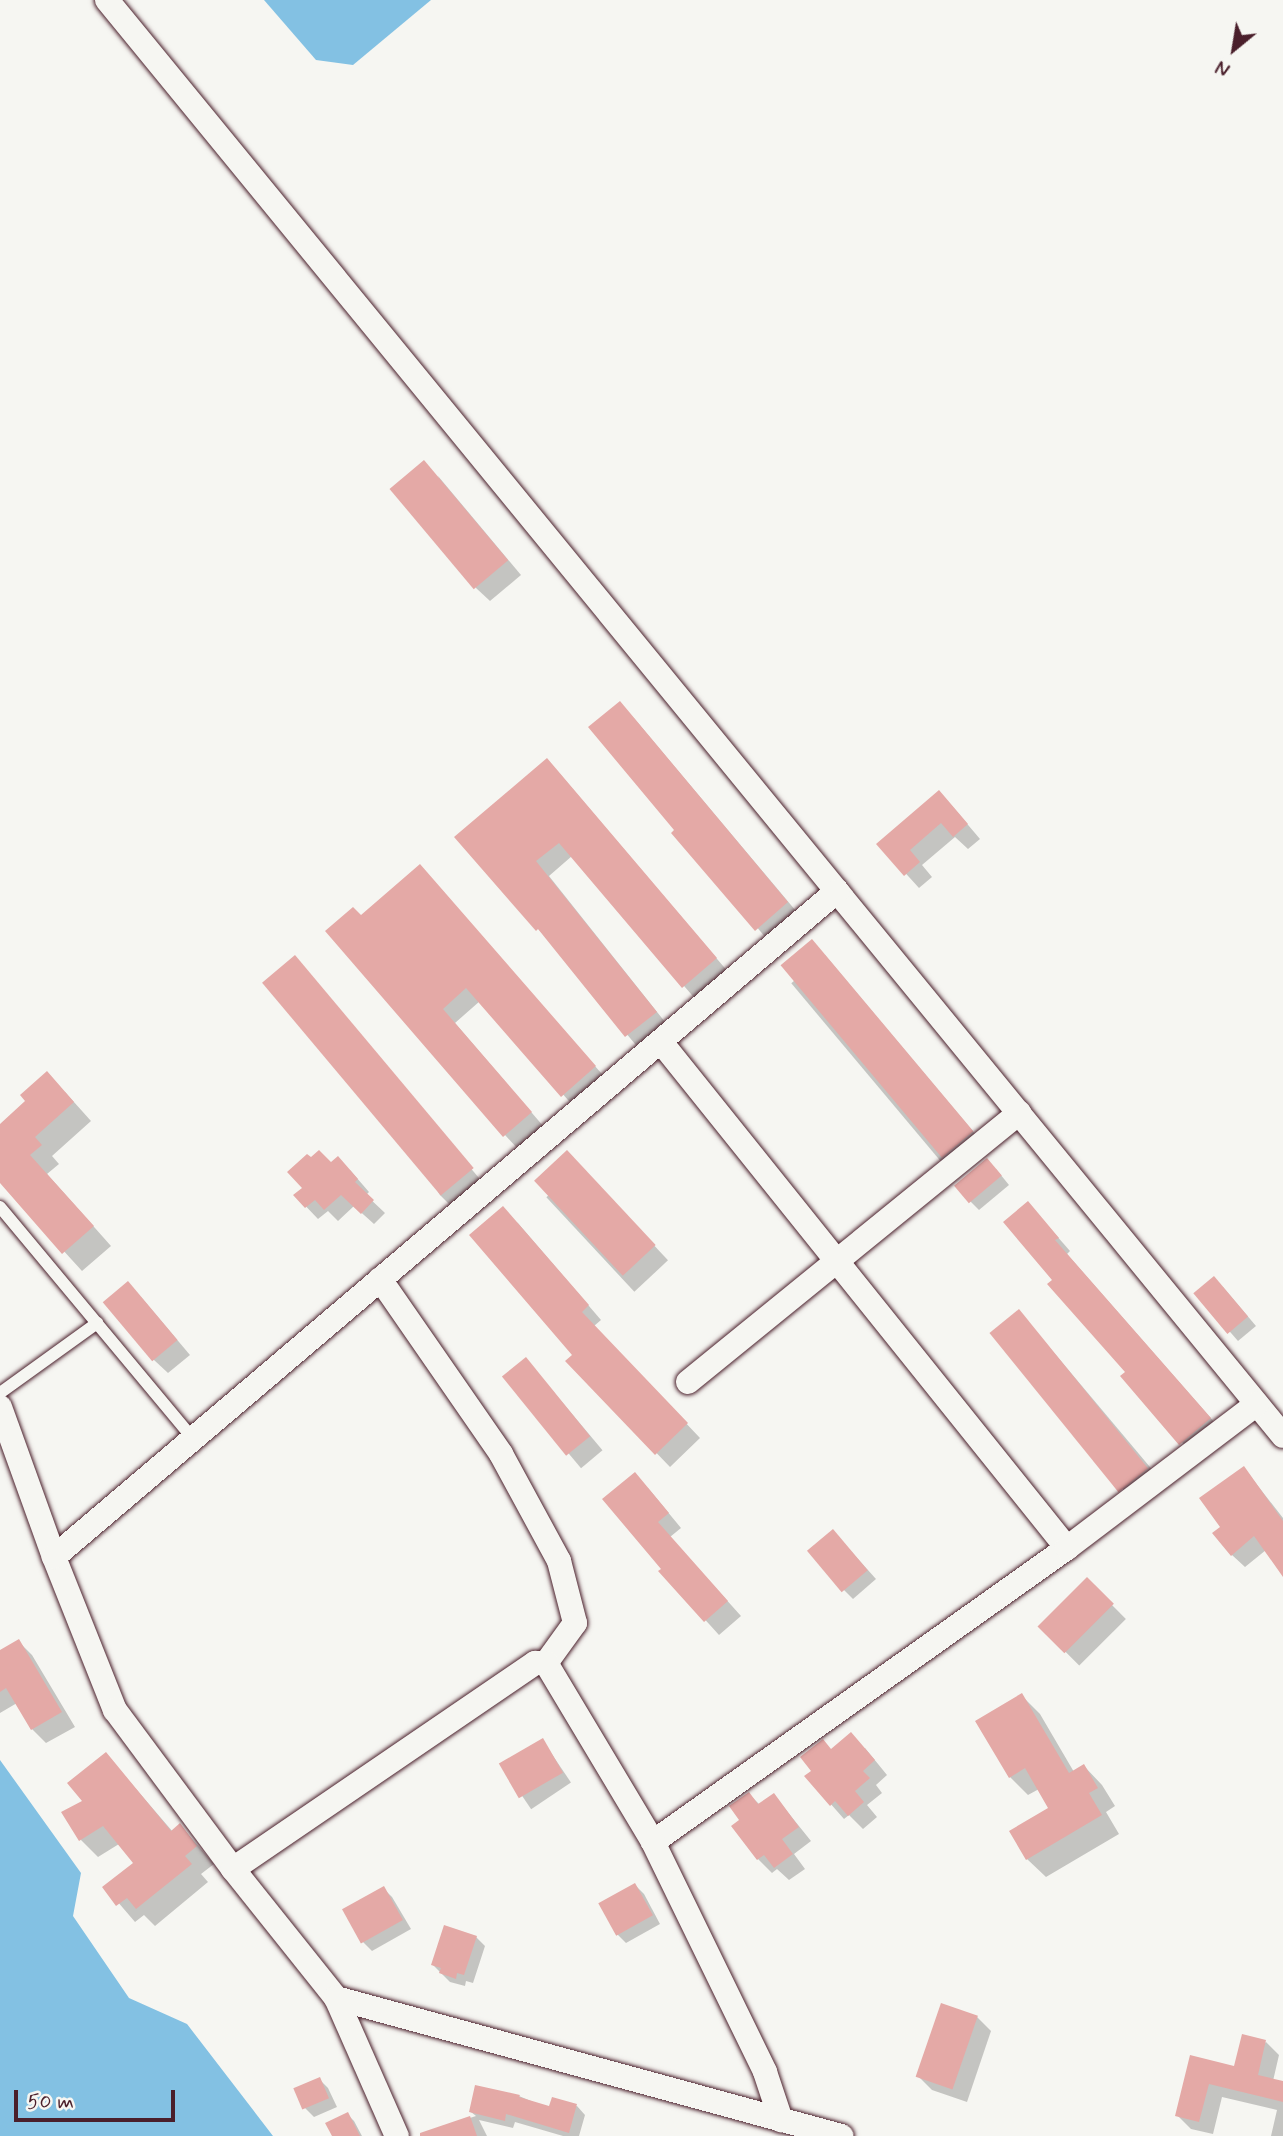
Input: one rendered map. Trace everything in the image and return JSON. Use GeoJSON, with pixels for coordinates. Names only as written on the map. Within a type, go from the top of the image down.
{"type":"FeatureCollection","features":[{"type":"Feature","properties":{"kind":"street"},"geometry":{"type":"LineString","coordinates":[[107,0],[1283,1436]]}},
{"type":"Feature","properties":{"kind":"street"},"geometry":{"type":"LineString","coordinates":[[54,1557],[837,891]]}},
{"type":"Feature","properties":{"kind":"street"},"geometry":{"type":"LineString","coordinates":[[661,1042],[1067,1548]]}},
{"type":"Feature","properties":{"kind":"street"},"geometry":{"type":"LineString","coordinates":[[688,1382],[1019,1114]]}},
{"type":"Feature","properties":{"kind":"street"},"geometry":{"type":"LineString","coordinates":[[233,1869],[534,1663],[547,1662],[575,1623],[559,1562],[501,1454],[380,1279]]}},
{"type":"Feature","properties":{"kind":"street"},"geometry":{"type":"LineString","coordinates":[[653,1842],[1067,1548],[1257,1404]]}},
{"type":"Feature","properties":{"kind":"street"},"geometry":{"type":"LineString","coordinates":[[0,1407],[54,1557],[116,1710],[233,1869],[336,1998],[397,2136]]}},
{"type":"Feature","properties":{"kind":"street"},"geometry":{"type":"LineString","coordinates":[[547,1662],[653,1842],[765,2072],[781,2120]]}},
{"type":"Feature","properties":{"kind":"street"},"geometry":{"type":"LineString","coordinates":[[336,1998],[841,2136]]}},
{"type":"Feature","properties":{"kind":"lane"},"geometry":{"type":"LineString","coordinates":[[0,1206],[193,1439]]}},
{"type":"Feature","properties":{"kind":"lane"},"geometry":{"type":"LineString","coordinates":[[0,1393],[97,1323]]}},
{"type":"Feature","properties":{"kind":"water"},"geometry":{"type":"Polygon","coordinates":[[[264,0],[431,0],[353,65],[316,60],[264,0]]]}},
{"type":"Feature","properties":{"kind":"water"},"geometry":{"type":"Polygon","coordinates":[[[0,1760],[81,1873],[73,1916],[129,1998],[187,2024],[273,2136],[0,2136],[0,1760]]]}},
{"type":"Feature","properties":{"kind":"building"},"geometry":{"type":"Polygon","coordinates":[[[424,460],[508,560],[474,589],[390,489],[424,460]]]}},
{"type":"Feature","properties":{"kind":"building"},"geometry":{"type":"Polygon","coordinates":[[[620,701],[788,902],[755,931],[671,833],[674,830],[588,727],[620,701]]]}},
{"type":"Feature","properties":{"kind":"building"},"geometry":{"type":"Polygon","coordinates":[[[547,758],[717,958],[682,988],[559,843],[536,861],[657,1012],[625,1037],[538,929],[536,931],[454,837],[547,758]]]}},
{"type":"Feature","properties":{"kind":"building"},"geometry":{"type":"Polygon","coordinates":[[[939,790],[968,824],[953,837],[941,823],[910,850],[920,862],[904,876],[876,844],[939,790]]]}},
{"type":"Feature","properties":{"kind":"building"},"geometry":{"type":"Polygon","coordinates":[[[420,864],[596,1066],[561,1097],[466,988],[443,1009],[532,1112],[503,1137],[325,931],[353,907],[361,915],[420,864]]]}},
{"type":"Feature","properties":{"kind":"building"},"geometry":{"type":"Polygon","coordinates":[[[812,939],[973,1131],[942,1158],[781,965],[812,939]]]}},
{"type":"Feature","properties":{"kind":"building"},"geometry":{"type":"Polygon","coordinates":[[[295,955],[474,1168],[441,1196],[262,983],[295,955]]]}},
{"type":"Feature","properties":{"kind":"building"},"geometry":{"type":"Polygon","coordinates":[[[47,1071],[74,1102],[35,1137],[42,1145],[30,1155],[94,1226],[62,1254],[0,1183],[0,1124],[25,1101],[20,1095],[47,1071]]]}},
{"type":"Feature","properties":{"kind":"building"},"geometry":{"type":"Polygon","coordinates":[[[319,1150],[331,1162],[338,1156],[358,1179],[355,1182],[374,1200],[361,1214],[341,1195],[324,1210],[315,1200],[305,1208],[293,1195],[302,1188],[287,1172],[307,1154],[311,1157],[319,1150]]]}},
{"type":"Feature","properties":{"kind":"building"},"geometry":{"type":"Polygon","coordinates":[[[567,1150],[656,1245],[623,1276],[534,1181],[567,1150]]]}},
{"type":"Feature","properties":{"kind":"building"},"geometry":{"type":"Polygon","coordinates":[[[987,1158],[1002,1176],[969,1203],[954,1186],[987,1158]]]}},
{"type":"Feature","properties":{"kind":"building"},"geometry":{"type":"Polygon","coordinates":[[[1028,1201],[1059,1238],[1055,1240],[1211,1418],[1179,1445],[1120,1376],[1125,1372],[1047,1284],[1052,1280],[1003,1222],[1028,1201]]]}},
{"type":"Feature","properties":{"kind":"building"},"geometry":{"type":"Polygon","coordinates":[[[503,1206],[589,1305],[582,1312],[688,1423],[655,1455],[565,1361],[572,1355],[469,1235],[503,1206]]]}},
{"type":"Feature","properties":{"kind":"building"},"geometry":{"type":"Polygon","coordinates":[[[1214,1276],[1248,1317],[1227,1334],[1193,1293],[1214,1276]]]}},
{"type":"Feature","properties":{"kind":"building"},"geometry":{"type":"Polygon","coordinates":[[[128,1281],[177,1340],[152,1361],[103,1302],[128,1281]]]}},
{"type":"Feature","properties":{"kind":"building"},"geometry":{"type":"Polygon","coordinates":[[[1019,1309],[1148,1468],[1118,1492],[989,1333],[1019,1309]]]}},
{"type":"Feature","properties":{"kind":"building"},"geometry":{"type":"Polygon","coordinates":[[[526,1357],[590,1436],[566,1456],[502,1377],[526,1357]]]}},
{"type":"Feature","properties":{"kind":"building"},"geometry":{"type":"Polygon","coordinates":[[[1244,1466],[1283,1521],[1283,1577],[1254,1536],[1231,1556],[1212,1533],[1220,1527],[1199,1498],[1244,1466]]]}},
{"type":"Feature","properties":{"kind":"building"},"geometry":{"type":"Polygon","coordinates":[[[635,1472],[669,1513],[658,1522],[728,1601],[704,1622],[658,1571],[661,1569],[602,1499],[635,1472]]]}},
{"type":"Feature","properties":{"kind":"building"},"geometry":{"type":"Polygon","coordinates":[[[833,1529],[868,1570],[842,1592],[807,1551],[833,1529]]]}},
{"type":"Feature","properties":{"kind":"building"},"geometry":{"type":"Polygon","coordinates":[[[1087,1577],[1114,1604],[1064,1653],[1038,1626],[1087,1577]]]}},
{"type":"Feature","properties":{"kind":"building"},"geometry":{"type":"Polygon","coordinates":[[[19,1639],[62,1712],[31,1730],[6,1688],[0,1692],[0,1650],[19,1639]]]}},
{"type":"Feature","properties":{"kind":"building"},"geometry":{"type":"Polygon","coordinates":[[[1022,1693],[1069,1773],[1084,1764],[1098,1788],[1089,1793],[1102,1815],[1026,1860],[1009,1831],[1048,1808],[1025,1768],[1009,1778],[975,1721],[1022,1693]]]}},
{"type":"Feature","properties":{"kind":"building"},"geometry":{"type":"Polygon","coordinates":[[[851,1732],[875,1760],[863,1771],[870,1778],[855,1791],[864,1802],[848,1816],[835,1801],[830,1806],[804,1776],[811,1771],[800,1757],[823,1739],[831,1749],[851,1732]]]}},
{"type":"Feature","properties":{"kind":"building"},"geometry":{"type":"Polygon","coordinates":[[[543,1738],[563,1773],[519,1798],[499,1763],[543,1738]]]}},
{"type":"Feature","properties":{"kind":"building"},"geometry":{"type":"Polygon","coordinates":[[[106,1752],[171,1831],[180,1823],[197,1846],[185,1856],[192,1864],[136,1909],[127,1898],[116,1906],[102,1887],[133,1863],[103,1826],[79,1841],[61,1812],[82,1801],[67,1783],[106,1752]]]}},
{"type":"Feature","properties":{"kind":"building"},"geometry":{"type":"Polygon","coordinates":[[[749,1792],[758,1804],[774,1793],[799,1827],[782,1839],[793,1854],[774,1868],[764,1855],[757,1860],[731,1826],[739,1820],[729,1806],[749,1792]]]}},
{"type":"Feature","properties":{"kind":"building"},"geometry":{"type":"Polygon","coordinates":[[[635,1883],[653,1915],[616,1936],[598,1903],[635,1883]]]}},
{"type":"Feature","properties":{"kind":"building"},"geometry":{"type":"Polygon","coordinates":[[[384,1886],[403,1920],[361,1943],[342,1909],[384,1886]]]}},
{"type":"Feature","properties":{"kind":"building"},"geometry":{"type":"Polygon","coordinates":[[[444,1925],[477,1936],[464,1975],[457,1973],[456,1979],[439,1973],[441,1968],[431,1965],[444,1925]]]}},
{"type":"Feature","properties":{"kind":"building"},"geometry":{"type":"Polygon","coordinates":[[[941,2003],[978,2016],[952,2089],[916,2077],[941,2003]]]}},
{"type":"Feature","properties":{"kind":"building"},"geometry":{"type":"Polygon","coordinates":[[[1242,2034],[1266,2040],[1258,2075],[1283,2081],[1283,2102],[1209,2084],[1199,2122],[1175,2116],[1190,2055],[1234,2066],[1242,2034]]]}},
{"type":"Feature","properties":{"kind":"building"},"geometry":{"type":"Polygon","coordinates":[[[320,2077],[329,2098],[302,2110],[293,2088],[320,2077]]]}},
{"type":"Feature","properties":{"kind":"building"},"geometry":{"type":"Polygon","coordinates":[[[475,2085],[520,2095],[519,2097],[549,2106],[552,2097],[577,2104],[569,2133],[506,2114],[505,2121],[469,2112],[475,2085]]]}},
{"type":"Feature","properties":{"kind":"building"},"geometry":{"type":"Polygon","coordinates":[[[348,2112],[360,2136],[332,2136],[325,2123],[348,2112]]]}},
{"type":"Feature","properties":{"kind":"building"},"geometry":{"type":"Polygon","coordinates":[[[470,2116],[477,2136],[420,2136],[420,2133],[470,2116]]]}}]}
